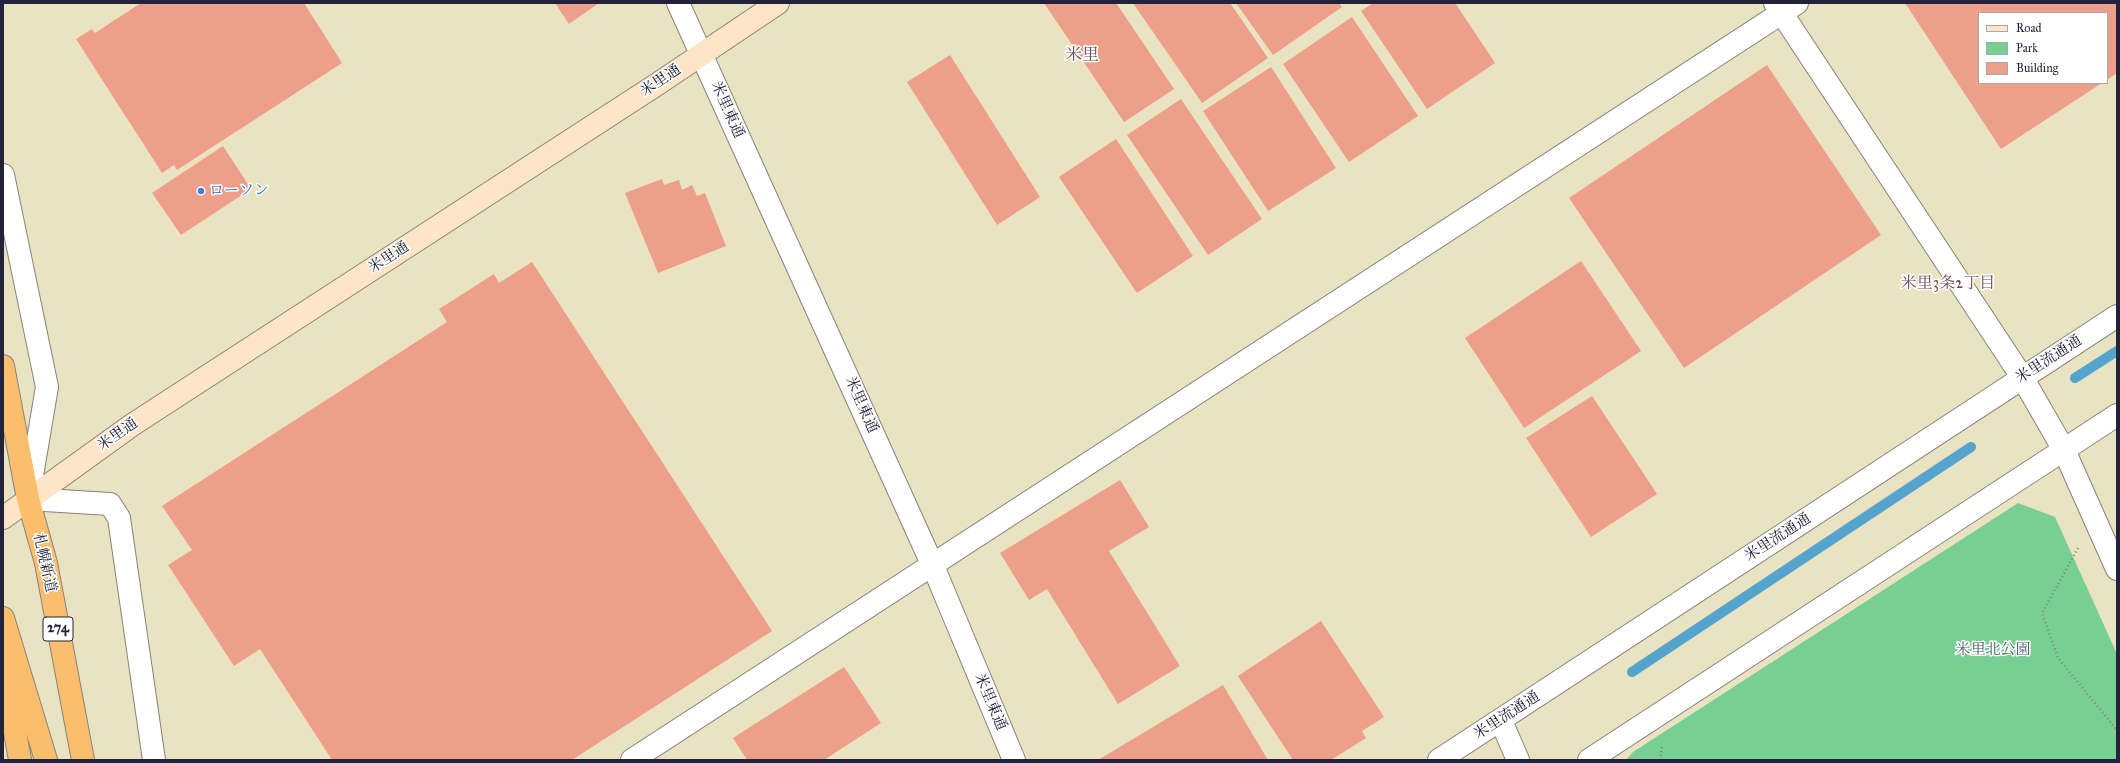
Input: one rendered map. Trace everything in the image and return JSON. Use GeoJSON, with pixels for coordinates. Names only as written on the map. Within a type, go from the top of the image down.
{"type":"FeatureCollection","features":[{"type":"Feature","properties":{"kind":"highway","name":"札幌新道"},"geometry":{"type":"LineString","coordinates":[[3,366],[28,498],[46,563],[83,760]]}},
{"type":"Feature","properties":{"kind":"highway"},"geometry":{"type":"LineString","coordinates":[[3,618],[46,760]]}},
{"type":"Feature","properties":{"kind":"highway"},"geometry":{"type":"LineString","coordinates":[[3,664],[20,760]]}},
{"type":"Feature","properties":{"kind":"street","name":"米里東通"},"geometry":{"type":"LineString","coordinates":[[678,3],[702,53],[933,566],[1014,760]]}},
{"type":"Feature","properties":{"kind":"street","name":"米里通"},"geometry":{"type":"LineString","coordinates":[[3,518],[28,498],[132,425],[656,85],[778,3]]}},
{"type":"Feature","properties":{"kind":"street"},"geometry":{"type":"LineString","coordinates":[[632,760],[933,566],[1785,6],[2022,377],[2064,450],[2117,569]]}},
{"type":"Feature","properties":{"kind":"street"},"geometry":{"type":"LineString","coordinates":[[3,175],[47,388],[28,498],[110,504],[119,518],[154,760]]}},
{"type":"Feature","properties":{"kind":"street","name":"米里流通通"},"geometry":{"type":"LineString","coordinates":[[1439,760],[1501,721],[2022,377],[2117,316]]}},
{"type":"Feature","properties":{"kind":"street"},"geometry":{"type":"LineString","coordinates":[[1589,760],[2117,415]]}},
{"type":"Feature","properties":{"kind":"street"},"geometry":{"type":"LineString","coordinates":[[1501,721],[1518,760]]}},
{"type":"Feature","properties":{"kind":"path"},"geometry":{"type":"LineString","coordinates":[[2078,547],[2042,613],[2058,658],[2117,730]]}},
{"type":"Feature","properties":{"kind":"path"},"geometry":{"type":"LineString","coordinates":[[1660,760],[1663,741]]}},
{"type":"Feature","properties":{"kind":"green space","name":"米里北公園"},"geometry":{"type":"Polygon","coordinates":[[[2018,503],[2055,517],[2117,654],[2117,760],[1626,760],[1633,752],[2018,503]]]}},
{"type":"Feature","properties":{"kind":"building"},"geometry":{"type":"Polygon","coordinates":[[[141,3],[304,3],[342,63],[177,170],[174,165],[162,173],[76,39],[92,29],[95,33],[141,3]]]}},
{"type":"Feature","properties":{"kind":"building"},"geometry":{"type":"Polygon","coordinates":[[[555,3],[599,3],[569,24],[555,3]]]}},
{"type":"Feature","properties":{"kind":"building"},"geometry":{"type":"Polygon","coordinates":[[[1044,3],[1116,3],[1174,89],[1124,122],[1044,3]]]}},
{"type":"Feature","properties":{"kind":"building"},"geometry":{"type":"Polygon","coordinates":[[[1133,3],[1230,3],[1268,58],[1202,103],[1133,3]]]}},
{"type":"Feature","properties":{"kind":"building"},"geometry":{"type":"Polygon","coordinates":[[[1236,3],[1339,3],[1342,7],[1273,55],[1236,3]]]}},
{"type":"Feature","properties":{"kind":"building"},"geometry":{"type":"Polygon","coordinates":[[[1373,3],[1455,3],[1495,63],[1427,109],[1361,11],[1373,3]]]}},
{"type":"Feature","properties":{"kind":"building"},"geometry":{"type":"Polygon","coordinates":[[[1905,3],[2117,3],[2117,73],[2108,79],[2108,12],[1978,12],[1978,84],[2100,84],[2001,149],[1905,3]]]}},
{"type":"Feature","properties":{"kind":"building"},"geometry":{"type":"Polygon","coordinates":[[[1352,17],[1418,116],[1349,162],[1283,64],[1352,17]]]}},
{"type":"Feature","properties":{"kind":"building"},"geometry":{"type":"Polygon","coordinates":[[[950,55],[1040,197],[997,225],[907,82],[950,55]]]}},
{"type":"Feature","properties":{"kind":"building"},"geometry":{"type":"Polygon","coordinates":[[[1767,65],[1881,235],[1684,368],[1569,198],[1767,65]]]}},
{"type":"Feature","properties":{"kind":"building"},"geometry":{"type":"Polygon","coordinates":[[[1271,67],[1336,168],[1268,211],[1203,111],[1271,67]]]}},
{"type":"Feature","properties":{"kind":"building"},"geometry":{"type":"Polygon","coordinates":[[[1181,99],[1262,219],[1208,255],[1127,135],[1181,99]]]}},
{"type":"Feature","properties":{"kind":"building"},"geometry":{"type":"Polygon","coordinates":[[[1116,139],[1193,256],[1137,293],[1059,177],[1116,139]]]}},
{"type":"Feature","properties":{"kind":"building","name":"ローソン"},"geometry":{"type":"Polygon","coordinates":[[[223,146],[251,189],[181,235],[152,193],[223,146]]]}},
{"type":"Feature","properties":{"kind":"building"},"geometry":{"type":"Polygon","coordinates":[[[662,179],[664,185],[679,180],[682,190],[692,185],[697,196],[705,193],[726,246],[658,273],[625,193],[662,179]]]}},
{"type":"Feature","properties":{"kind":"building"},"geometry":{"type":"Polygon","coordinates":[[[1581,261],[1641,351],[1524,428],[1465,338],[1581,261]]]}},
{"type":"Feature","properties":{"kind":"building"},"geometry":{"type":"Polygon","coordinates":[[[532,262],[772,631],[572,760],[332,760],[260,649],[234,666],[168,565],[192,550],[162,506],[447,322],[439,309],[494,274],[499,283],[532,262]]]}},
{"type":"Feature","properties":{"kind":"building"},"geometry":{"type":"Polygon","coordinates":[[[1592,396],[1657,494],[1591,537],[1526,438],[1592,396]]]}},
{"type":"Feature","properties":{"kind":"building"},"geometry":{"type":"Polygon","coordinates":[[[1120,480],[1149,527],[1109,551],[1180,666],[1118,704],[1047,589],[1029,600],[1000,553],[1120,480]]]}},
{"type":"Feature","properties":{"kind":"building"},"geometry":{"type":"Polygon","coordinates":[[[1321,621],[1384,717],[1362,731],[1366,738],[1331,760],[1293,760],[1238,676],[1321,621]]]}},
{"type":"Feature","properties":{"kind":"building"},"geometry":{"type":"Polygon","coordinates":[[[844,667],[881,723],[824,760],[747,760],[733,738],[844,667]]]}},
{"type":"Feature","properties":{"kind":"building"},"geometry":{"type":"Polygon","coordinates":[[[1223,685],[1268,760],[1098,760],[1223,685]]]}},
{"type":"Feature","properties":{"kind":"waterway"},"geometry":{"type":"LineString","coordinates":[[2075,378],[2117,351]]}},
{"type":"Feature","properties":{"kind":"waterway"},"geometry":{"type":"LineString","coordinates":[[1632,672],[1971,447]]}},
{"type":"Feature","properties":{"kind":"place","name":"ローソン"},"geometry":{"type":"Point","coordinates":[201,191]}},
{"type":"Feature","properties":{"kind":"district","name":"米里"},"geometry":{"type":"Point","coordinates":[1082,56]}},
{"type":"Feature","properties":{"kind":"district","name":"米里3条2丁目"},"geometry":{"type":"Point","coordinates":[1948,284]}}]}
